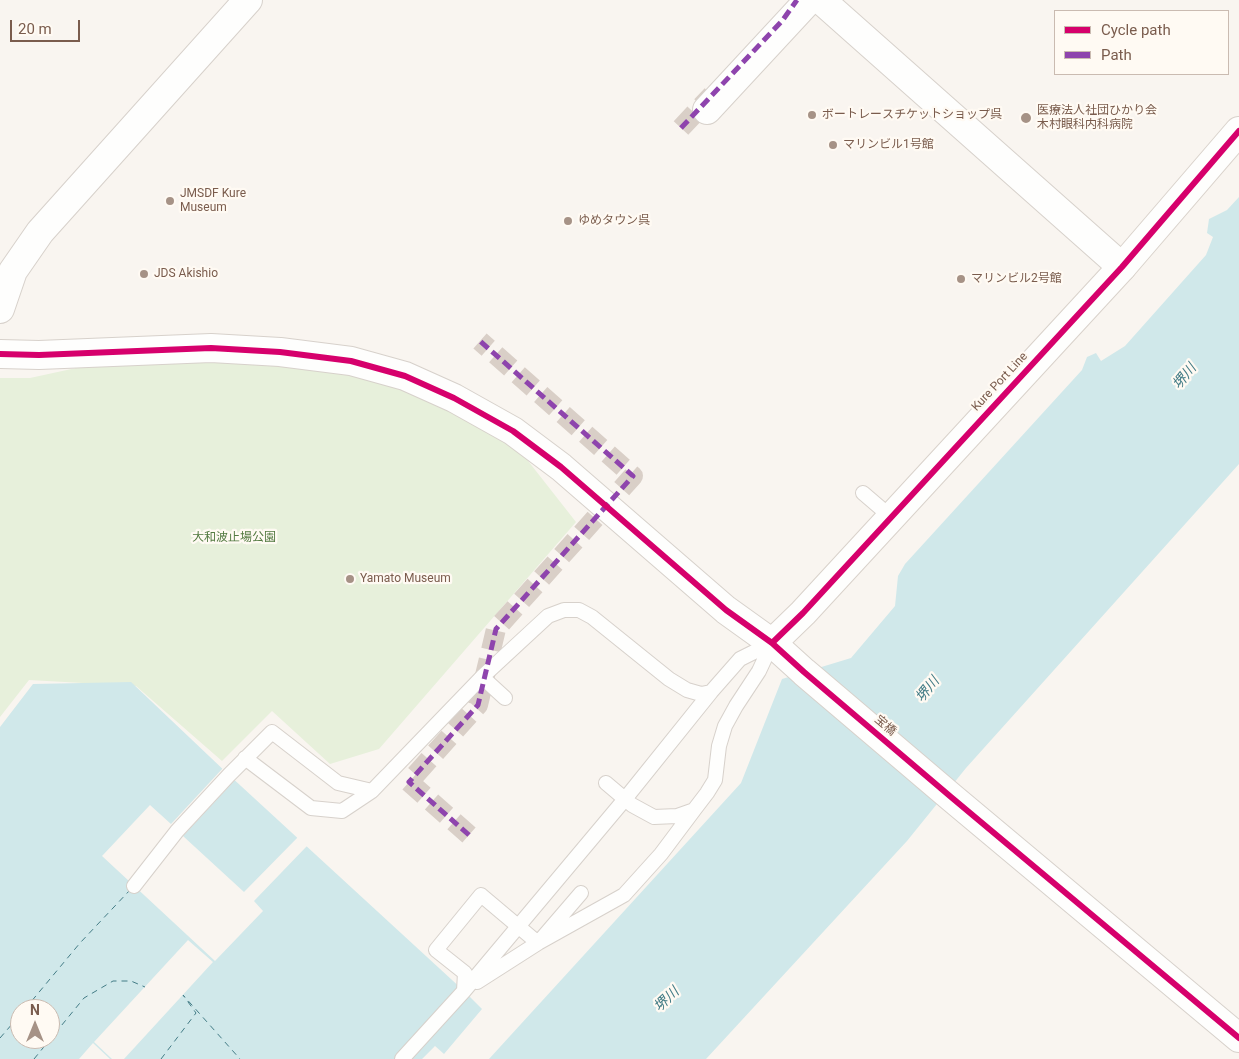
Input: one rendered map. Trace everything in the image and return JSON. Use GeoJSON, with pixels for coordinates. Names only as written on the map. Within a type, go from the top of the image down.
{"type":"FeatureCollection","features":[{"type":"Feature","properties":{"kind":"street"},"geometry":{"type":"LineString","coordinates":[[0,309],[13,271],[40,232],[248,0]]}},
{"type":"Feature","properties":{"kind":"street"},"geometry":{"type":"LineString","coordinates":[[707,110],[809,0]]}},
{"type":"Feature","properties":{"kind":"street"},"geometry":{"type":"LineString","coordinates":[[821,0],[1122,267]]}},
{"type":"Feature","properties":{"kind":"street","name":"Kure Port Line"},"geometry":{"type":"LineString","coordinates":[[772,643],[803,613],[1122,267],[1239,131]]}},
{"type":"Feature","properties":{"kind":"street","name":"宝橋"},"geometry":{"type":"LineString","coordinates":[[0,354],[39,355],[211,348],[280,352],[351,361],[405,376],[454,398],[513,431],[561,467],[726,610],[772,643],[951,797],[1239,1038]]}},
{"type":"Feature","properties":{"kind":"lane"},"geometry":{"type":"LineString","coordinates":[[863,493],[891,517]]}},
{"type":"Feature","properties":{"kind":"lane"},"geometry":{"type":"LineString","coordinates":[[245,758],[311,808],[342,811],[372,791],[482,677],[548,616],[564,610],[579,610],[592,616],[668,678],[686,690],[701,694],[711,692]]}},
{"type":"Feature","properties":{"kind":"lane"},"geometry":{"type":"LineString","coordinates":[[402,1059],[464,991],[519,926],[740,659],[772,643]]}},
{"type":"Feature","properties":{"kind":"lane"},"geometry":{"type":"LineString","coordinates":[[464,991],[538,943],[624,895],[661,854],[708,793],[714,780],[719,746],[725,726],[759,671],[772,643]]}},
{"type":"Feature","properties":{"kind":"lane"},"geometry":{"type":"LineString","coordinates":[[482,677],[505,698]]}},
{"type":"Feature","properties":{"kind":"lane"},"geometry":{"type":"LineString","coordinates":[[134,886],[178,831],[245,758],[272,732],[338,783],[372,791]]}},
{"type":"Feature","properties":{"kind":"lane"},"geometry":{"type":"LineString","coordinates":[[606,783],[625,799],[654,817]]}},
{"type":"Feature","properties":{"kind":"lane"},"geometry":{"type":"LineString","coordinates":[[639,823],[654,817],[676,816],[694,810]]}},
{"type":"Feature","properties":{"kind":"lane"},"geometry":{"type":"LineString","coordinates":[[538,943],[581,893]]}},
{"type":"Feature","properties":{"kind":"lane"},"geometry":{"type":"LineString","coordinates":[[464,991],[464,973],[436,950],[481,895],[538,943]]}},
{"type":"Feature","properties":{"kind":"green space","name":"大和波止場公園"},"geometry":{"type":"Polygon","coordinates":[[[120,352],[316,367],[394,381],[470,416],[525,457],[576,522],[379,749],[330,764],[272,711],[222,761],[136,686],[29,680],[0,717],[0,378],[30,378],[76,368],[120,352]]]}},
{"type":"Feature","properties":{"kind":"water","name":"堺川"},"geometry":{"type":"Polygon","coordinates":[[[1239,197],[1239,464],[966,768],[907,841],[706,1059],[489,1059],[741,783],[782,679],[851,658],[895,606],[898,576],[905,564],[1082,370],[1087,357],[1096,353],[1101,361],[1125,346],[1206,255],[1213,237],[1207,233],[1209,219],[1227,210],[1239,197]]]}},
{"type":"Feature","properties":{"kind":"water"},"geometry":{"type":"Polygon","coordinates":[[[131,682],[482,1009],[444,1054],[435,1046],[422,1059],[0,1059],[0,727],[33,684],[131,682]]]}},
{"type":"Feature","properties":{"kind":"pier"},"geometry":{"type":"Polygon","coordinates":[[[223,768],[235,780],[183,836],[244,892],[298,837],[307,846],[254,901],[263,911],[215,961],[102,856],[150,805],[171,824],[223,768]]]}},
{"type":"Feature","properties":{"kind":"pier"},"geometry":{"type":"Polygon","coordinates":[[[188,940],[213,962],[124,1059],[112,1059],[94,1042],[188,940]]]}},
{"type":"Feature","properties":{"kind":"pier"},"geometry":{"type":"Polygon","coordinates":[[[93,1043],[110,1059],[79,1059],[93,1043]]]}},
{"type":"Feature","properties":{"kind":"ferry route"},"geometry":{"type":"LineString","coordinates":[[33,999],[80,943],[130,890]]}},
{"type":"Feature","properties":{"kind":"ferry route"},"geometry":{"type":"LineString","coordinates":[[34,1059],[84,998],[113,981],[131,981],[145,987]]}},
{"type":"Feature","properties":{"kind":"ferry route"},"geometry":{"type":"LineString","coordinates":[[161,1059],[196,1013],[183,995],[240,1059]]}},
{"type":"Feature","properties":{"kind":"ferry route"},"geometry":{"type":"LineString","coordinates":[[0,1038],[10,1026]]}},
{"type":"Feature","properties":{"kind":"tunnel"},"geometry":{"type":"LineString","coordinates":[[681,128],[712,95]]}},
{"type":"Feature","properties":{"kind":"tunnel"},"geometry":{"type":"LineString","coordinates":[[469,835],[409,782],[478,705],[496,629],[633,476],[480,341]]}},
{"type":"Feature","properties":{"kind":"marked path"},"geometry":{"type":"LineString","coordinates":[[681,128],[782,21],[797,0]]}},
{"type":"Feature","properties":{"kind":"marked path"},"geometry":{"type":"LineString","coordinates":[[469,835],[409,782],[478,705],[496,629],[633,476],[480,341]]}},
{"type":"Feature","properties":{"kind":"cycle path"},"geometry":{"type":"LineString","coordinates":[[772,643],[803,613],[1122,267],[1239,131]]}},
{"type":"Feature","properties":{"kind":"cycle path"},"geometry":{"type":"LineString","coordinates":[[0,354],[39,355],[211,348],[280,352],[351,361],[405,376],[454,398],[513,431],[561,467],[726,610],[772,643],[951,797],[1239,1038]]}},
{"type":"Feature","properties":{"kind":"place","name":"ボートレースチケットショップ呉"},"geometry":{"type":"Point","coordinates":[812,115]}},
{"type":"Feature","properties":{"kind":"place","name":"医療法人社団ひかり会 木村眼科内科病院"},"geometry":{"type":"Point","coordinates":[1026,118]}},
{"type":"Feature","properties":{"kind":"place","name":"マリンビル1号館"},"geometry":{"type":"Point","coordinates":[833,145]}},
{"type":"Feature","properties":{"kind":"place","name":"JMSDF Kure Museum"},"geometry":{"type":"Point","coordinates":[170,201]}},
{"type":"Feature","properties":{"kind":"place","name":"ゆめタウン呉"},"geometry":{"type":"Point","coordinates":[568,221]}},
{"type":"Feature","properties":{"kind":"place","name":"JDS Akishio"},"geometry":{"type":"Point","coordinates":[144,274]}},
{"type":"Feature","properties":{"kind":"place","name":"マリンビル2号館"},"geometry":{"type":"Point","coordinates":[961,279]}},
{"type":"Feature","properties":{"kind":"place","name":"Yamato Museum"},"geometry":{"type":"Point","coordinates":[350,579]}}]}
